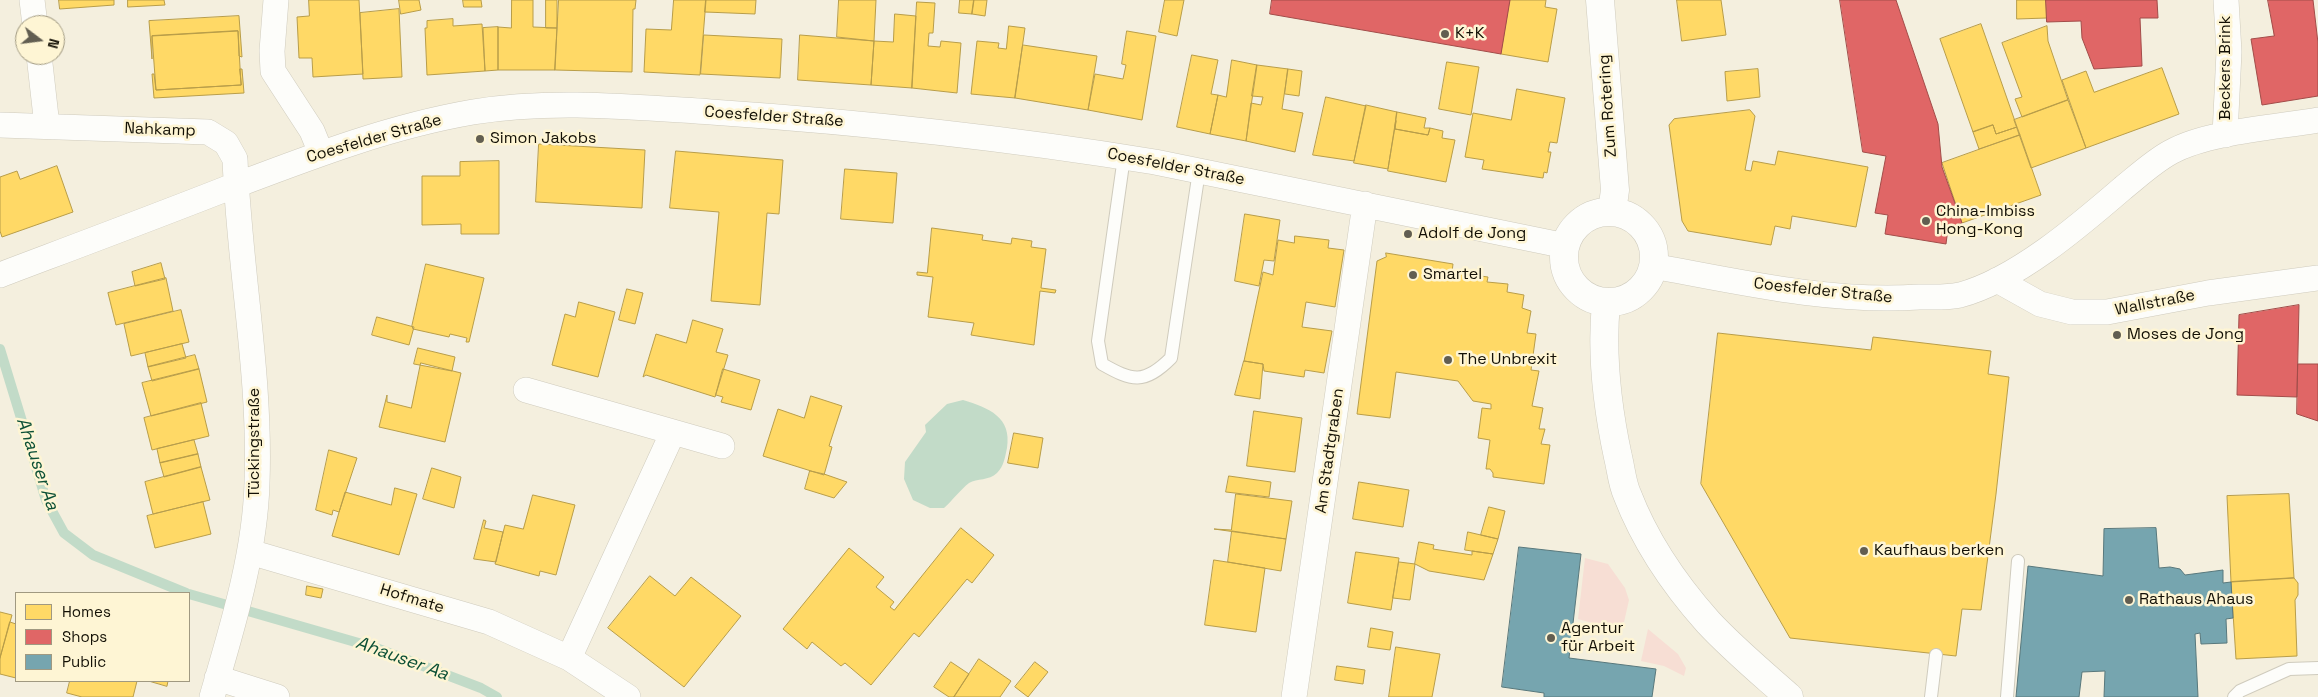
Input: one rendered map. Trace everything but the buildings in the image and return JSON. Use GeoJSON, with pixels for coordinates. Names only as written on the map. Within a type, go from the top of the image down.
{"type":"FeatureCollection","features":[{"type":"Feature","properties":{"kind":"street"},"geometry":{"type":"LineString","coordinates":[[32,0],[34,15]]}},
{"type":"Feature","properties":{"kind":"street"},"geometry":{"type":"LineString","coordinates":[[276,0],[272,52],[273,71],[312,131],[321,153]]}},
{"type":"Feature","properties":{"kind":"street","name":"Zum Rotering"},"geometry":{"type":"LineString","coordinates":[[1600,0],[1615,190],[1612,212]]}},
{"type":"Feature","properties":{"kind":"street","name":"Beckers Brink"},"geometry":{"type":"LineString","coordinates":[[2226,0],[2236,134]]}},
{"type":"Feature","properties":{"kind":"street"},"geometry":{"type":"LineString","coordinates":[[40,65],[47,126]]}},
{"type":"Feature","properties":{"kind":"street","name":"Coesfelder Straße"},"geometry":{"type":"LineString","coordinates":[[0,275],[321,153],[402,128],[474,112],[529,106],[580,105],[813,119],[921,130],[1124,157],[1566,246]]}},
{"type":"Feature","properties":{"kind":"street"},"geometry":{"type":"LineString","coordinates":[[2236,134],[2318,120]]}},
{"type":"Feature","properties":{"kind":"street","name":"Nahkamp"},"geometry":{"type":"LineString","coordinates":[[0,125],[208,132],[226,143],[235,159],[236,186]]}},
{"type":"Feature","properties":{"kind":"street","name":"Coesfelder Straße"},"geometry":{"type":"LineString","coordinates":[[1653,266],[1775,288],[1882,300],[1959,295],[1997,280],[2058,241],[2137,176],[2171,152],[2194,142],[2236,134]]}},
{"type":"Feature","properties":{"kind":"street","name":"Tückingstraße"},"geometry":{"type":"LineString","coordinates":[[215,688],[250,552],[257,485],[257,404],[236,186]]}},
{"type":"Feature","properties":{"kind":"street","name":"Am Stadtgraben"},"geometry":{"type":"LineString","coordinates":[[1294,697],[1365,204]]}},
{"type":"Feature","properties":{"kind":"street"},"geometry":{"type":"LineString","coordinates":[[1612,212],[1626,215],[1640,224],[1650,238],[1654,254],[1653,266],[1645,285],[1633,296],[1617,302],[1606,302],[1585,296],[1572,284],[1565,269],[1566,246],[1569,236],[1579,223],[1593,215],[1612,212]]}},
{"type":"Feature","properties":{"kind":"street","name":"Wallstraße"},"geometry":{"type":"LineString","coordinates":[[1997,280],[2040,304],[2072,312],[2107,312],[2208,293],[2318,278]]}},
{"type":"Feature","properties":{"kind":"street"},"geometry":{"type":"LineString","coordinates":[[1606,302],[1603,338],[1606,388],[1612,425],[1626,492],[1644,535],[1678,585],[1708,622],[1789,697]]}},
{"type":"Feature","properties":{"kind":"street"},"geometry":{"type":"LineString","coordinates":[[526,390],[722,446]]}},
{"type":"Feature","properties":{"kind":"street"},"geometry":{"type":"LineString","coordinates":[[569,658],[674,432]]}},
{"type":"Feature","properties":{"kind":"street","name":"Hofmate"},"geometry":{"type":"LineString","coordinates":[[250,552],[489,622],[569,658],[628,697]]}},
{"type":"Feature","properties":{"kind":"street"},"geometry":{"type":"LineString","coordinates":[[215,688],[278,697]]}},
{"type":"Feature","properties":{"kind":"lane"},"geometry":{"type":"LineString","coordinates":[[1124,157],[1098,341],[1102,364],[1128,378],[1156,373],[1171,358],[1199,171]]}},
{"type":"Feature","properties":{"kind":"lane"},"geometry":{"type":"LineString","coordinates":[[2007,697],[2018,561]]}},
{"type":"Feature","properties":{"kind":"lane"},"geometry":{"type":"LineString","coordinates":[[1931,697],[1936,654]]}},
{"type":"Feature","properties":{"kind":"lane"},"geometry":{"type":"LineString","coordinates":[[2234,697],[2240,691],[2289,669],[2318,668]]}},
{"type":"Feature","properties":{"kind":"shaded area"},"geometry":{"type":"Polygon","coordinates":[[[963,400],[990,411],[1002,421],[1008,437],[1004,461],[994,476],[969,483],[944,508],[930,508],[913,500],[904,479],[905,462],[926,432],[925,425],[947,404],[963,400]]]}},
{"type":"Feature","properties":{"kind":"shaded area"},"geometry":{"type":"Polygon","coordinates":[[[1585,558],[1608,564],[1625,588],[1629,600],[1624,622],[1607,627],[1578,619],[1585,558]]]}},
{"type":"Feature","properties":{"kind":"shaded area"},"geometry":{"type":"Polygon","coordinates":[[[1648,629],[1678,654],[1686,668],[1684,676],[1664,666],[1641,661],[1648,629]]]}},
{"type":"Feature","properties":{"kind":"waterway","name":"Ahauser Aa"},"geometry":{"type":"LineString","coordinates":[[0,349],[46,500],[64,533],[93,555],[184,592]]}},
{"type":"Feature","properties":{"kind":"waterway","name":"Ahauser Aa"},"geometry":{"type":"LineString","coordinates":[[190,594],[376,648],[481,688],[497,697]]}},
{"type":"Feature","properties":{"kind":"place","name":"K+K"},"geometry":{"type":"Point","coordinates":[1445,34]}},
{"type":"Feature","properties":{"kind":"place","name":"Simon Jakobs"},"geometry":{"type":"Point","coordinates":[480,139]}},
{"type":"Feature","properties":{"kind":"place","name":"China-Imbiss Hong-Kong"},"geometry":{"type":"Point","coordinates":[1926,221]}},
{"type":"Feature","properties":{"kind":"place","name":"Adolf de Jong"},"geometry":{"type":"Point","coordinates":[1408,234]}},
{"type":"Feature","properties":{"kind":"place","name":"Smartel"},"geometry":{"type":"Point","coordinates":[1413,275]}},
{"type":"Feature","properties":{"kind":"place","name":"Moses de Jong"},"geometry":{"type":"Point","coordinates":[2117,335]}},
{"type":"Feature","properties":{"kind":"place","name":"The Unbrexit"},"geometry":{"type":"Point","coordinates":[1448,360]}},
{"type":"Feature","properties":{"kind":"place","name":"Kaufhaus berken"},"geometry":{"type":"Point","coordinates":[1864,551]}},
{"type":"Feature","properties":{"kind":"place","name":"Rathaus Ahaus"},"geometry":{"type":"Point","coordinates":[2129,600]}},
{"type":"Feature","properties":{"kind":"place","name":"Agentur für Arbeit"},"geometry":{"type":"Point","coordinates":[1551,638]}}]}
